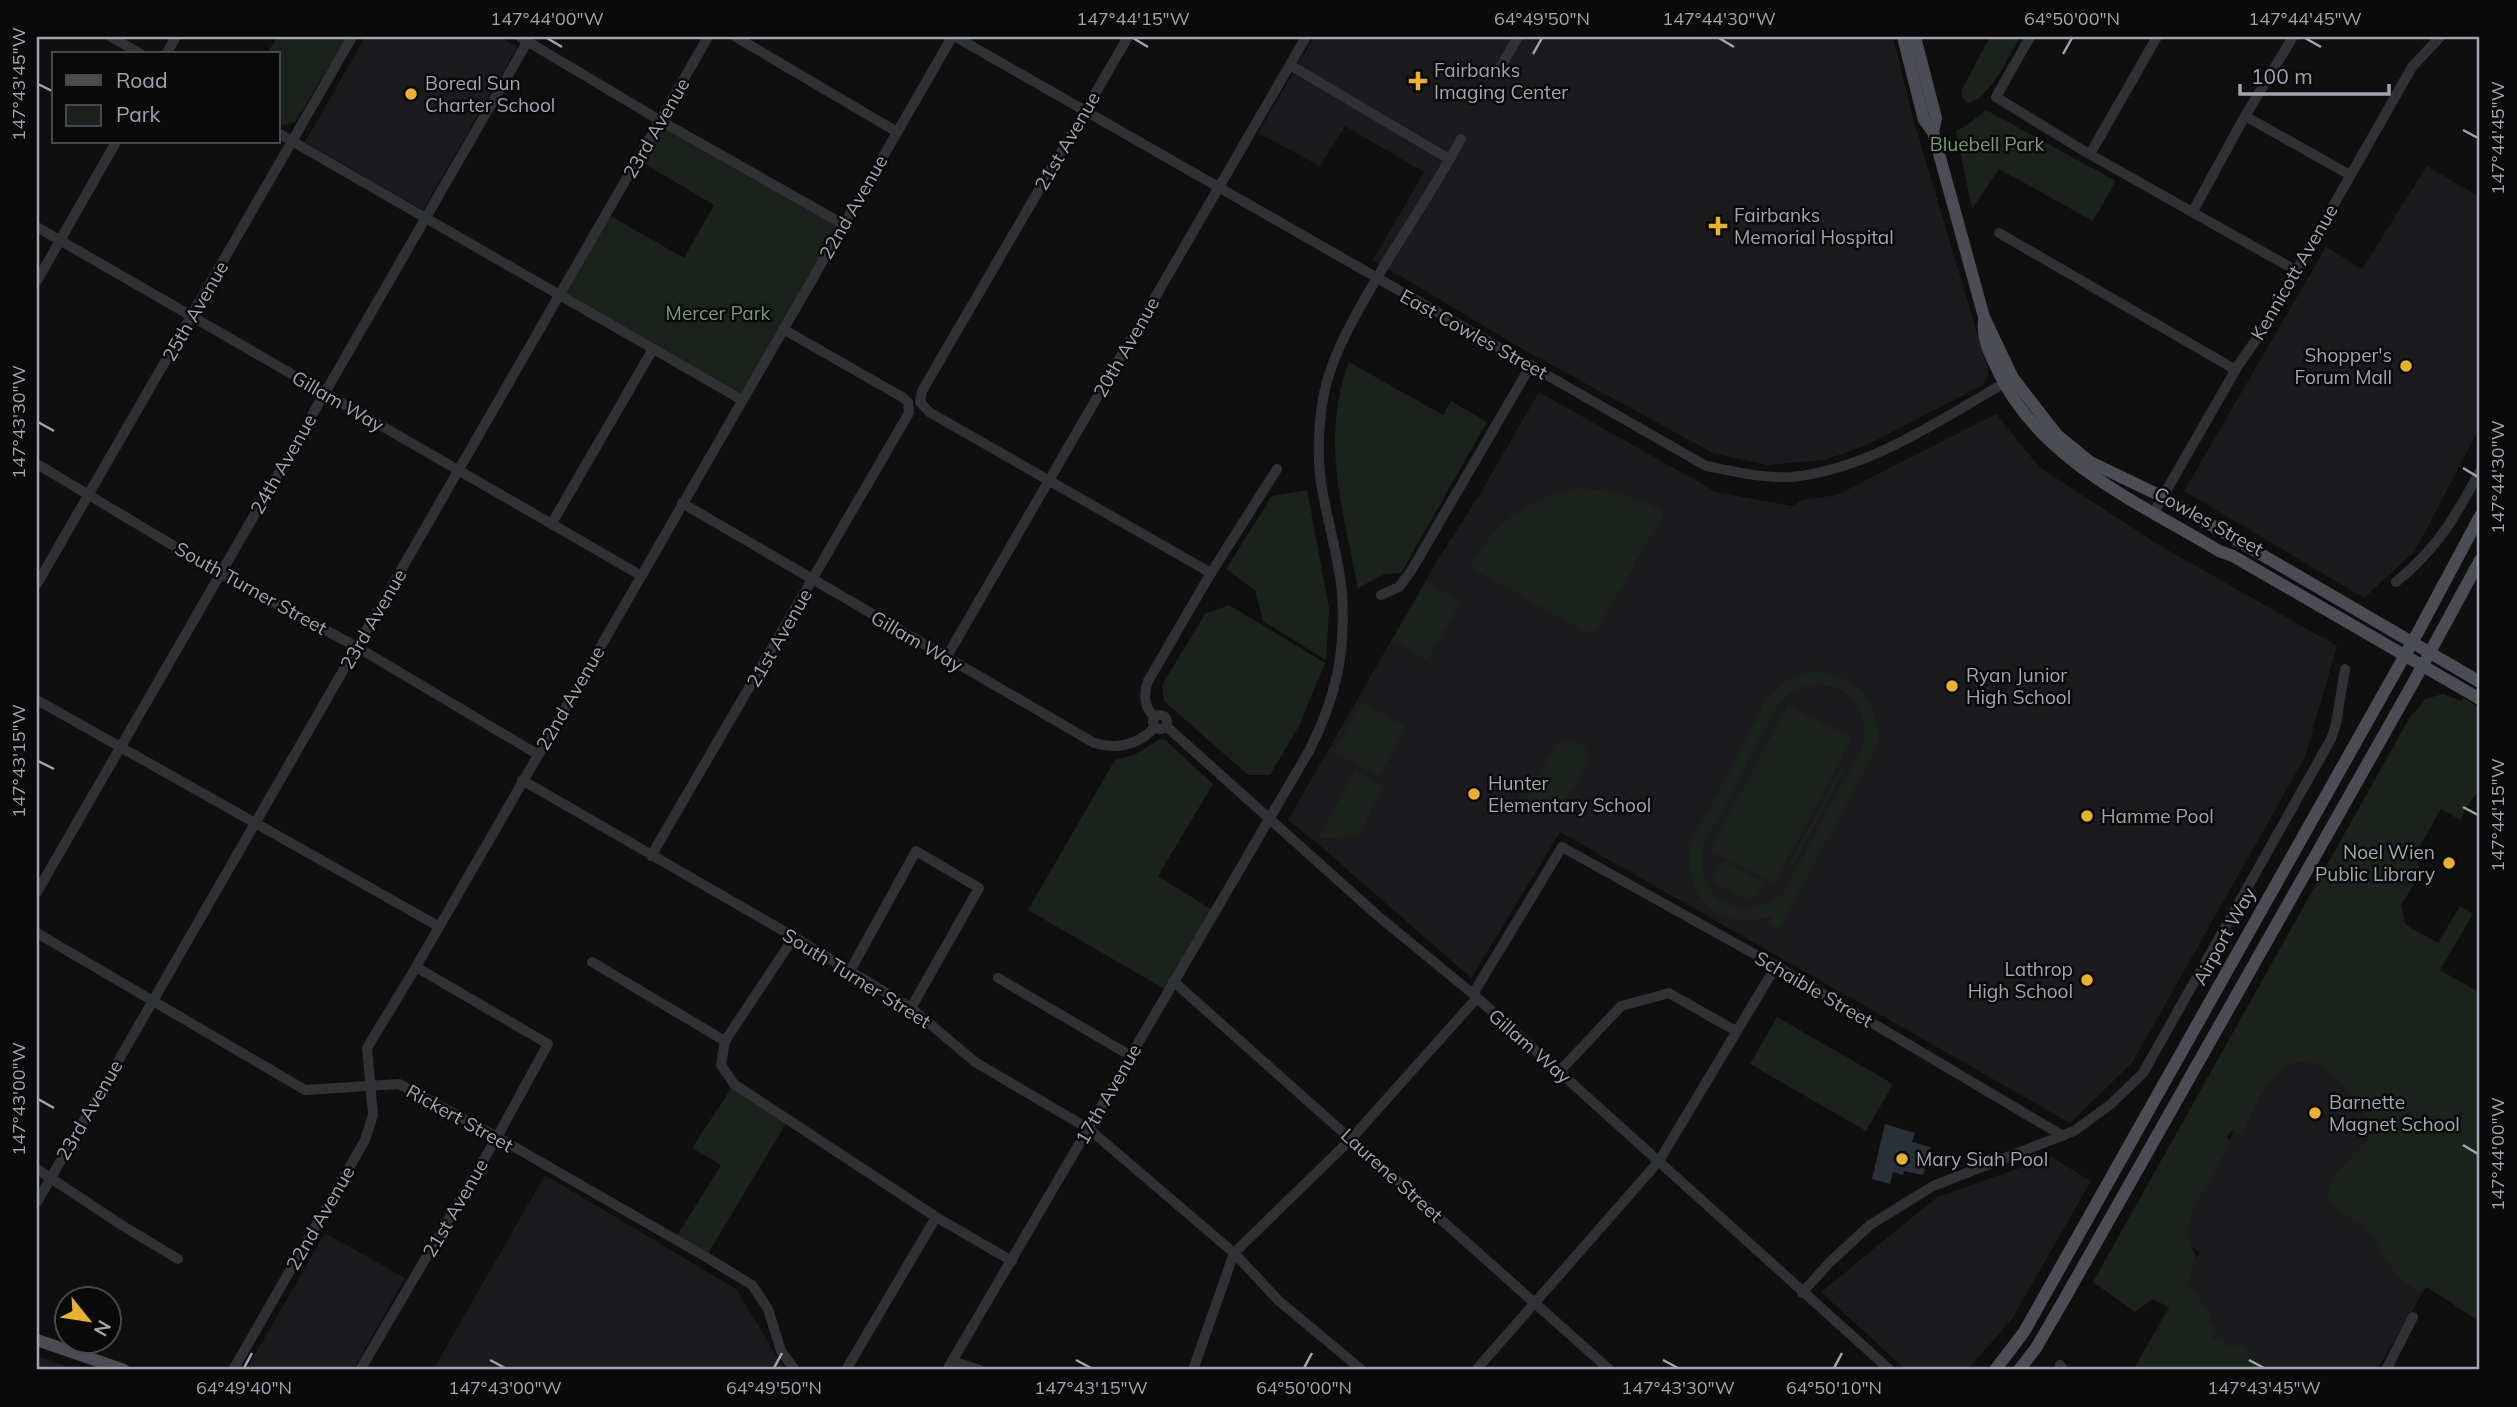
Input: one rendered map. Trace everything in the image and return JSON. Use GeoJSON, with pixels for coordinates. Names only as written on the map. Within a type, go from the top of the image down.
{"type":"FeatureCollection","features":[{"type":"Feature","properties":{"kind":"main road"},"geometry":{"type":"LineString","coordinates":[[1903,37],[1924,120],[1933,132],[1984,317],[2008,381]]}},
{"type":"Feature","properties":{"kind":"main road"},"geometry":{"type":"LineString","coordinates":[[1915,37],[1936,118],[1933,132]]}},
{"type":"Feature","properties":{"kind":"main road","name":"Cowles Street"},"geometry":{"type":"LineString","coordinates":[[2008,381],[2046,424],[2090,462],[2163,497],[2480,682]]}},
{"type":"Feature","properties":{"kind":"main road","name":"Cowles Street"},"geometry":{"type":"LineString","coordinates":[[2008,381],[2028,419],[2062,454],[2101,483],[2480,699]]}},
{"type":"Feature","properties":{"kind":"main road","name":"Airport Way"},"geometry":{"type":"LineString","coordinates":[[1995,1370],[2030,1321],[2412,642],[2480,516]]}},
{"type":"Feature","properties":{"kind":"main road","name":"Airport Way"},"geometry":{"type":"LineString","coordinates":[[2019,1370],[2036,1348],[2065,1298],[2423,666],[2480,560]]}},
{"type":"Feature","properties":{"kind":"main road"},"geometry":{"type":"LineString","coordinates":[[37,1340],[124,1370]]}},
{"type":"Feature","properties":{"kind":"street"},"geometry":{"type":"LineString","coordinates":[[111,37],[137,52]]}},
{"type":"Feature","properties":{"kind":"street","name":"25th Avenue"},"geometry":{"type":"LineString","coordinates":[[37,583],[352,37]]}},
{"type":"Feature","properties":{"kind":"street","name":"23rd Avenue"},"geometry":{"type":"LineString","coordinates":[[37,1202],[708,37]]}},
{"type":"Feature","properties":{"kind":"street"},"geometry":{"type":"LineString","coordinates":[[736,37],[897,132]]}},
{"type":"Feature","properties":{"kind":"street","name":"22nd Avenue"},"geometry":{"type":"LineString","coordinates":[[233,1370],[365,1140],[373,1115],[367,1048],[954,37]]}},
{"type":"Feature","properties":{"kind":"street","name":"East Cowles Street"},"geometry":{"type":"LineString","coordinates":[[954,37],[1706,466],[1781,477],[1836,468],[1889,449],[2008,381]]}},
{"type":"Feature","properties":{"kind":"street","name":"21st Avenue"},"geometry":{"type":"LineString","coordinates":[[1048,481],[923,408],[920,402],[922,391],[1128,37]]}},
{"type":"Feature","properties":{"kind":"street","name":"20th Avenue"},"geometry":{"type":"LineString","coordinates":[[946,658],[1306,37]]}},
{"type":"Feature","properties":{"kind":"street"},"geometry":{"type":"LineString","coordinates":[[1499,70],[1518,37]]}},
{"type":"Feature","properties":{"kind":"street"},"geometry":{"type":"LineString","coordinates":[[2030,37],[1996,97],[2090,154],[2295,270]]}},
{"type":"Feature","properties":{"kind":"street"},"geometry":{"type":"LineString","coordinates":[[2090,154],[2157,37]]}},
{"type":"Feature","properties":{"kind":"street"},"geometry":{"type":"LineString","coordinates":[[2193,211],[2245,116],[2293,37]]}},
{"type":"Feature","properties":{"kind":"street","name":"Kennicott Avenue"},"geometry":{"type":"LineString","coordinates":[[2154,512],[2412,68],[2440,37]]}},
{"type":"Feature","properties":{"kind":"street"},"geometry":{"type":"LineString","coordinates":[[526,38],[661,121],[843,224]]}},
{"type":"Feature","properties":{"kind":"street","name":"24th Avenue"},"geometry":{"type":"LineString","coordinates":[[37,892],[526,38]]}},
{"type":"Feature","properties":{"kind":"street"},"geometry":{"type":"LineString","coordinates":[[1290,65],[1449,159]]}},
{"type":"Feature","properties":{"kind":"street"},"geometry":{"type":"LineString","coordinates":[[2245,116],[2350,174]]}},
{"type":"Feature","properties":{"kind":"street"},"geometry":{"type":"LineString","coordinates":[[280,134],[741,400]]}},
{"type":"Feature","properties":{"kind":"street","name":"17th Avenue"},"geometry":{"type":"LineString","coordinates":[[949,1365],[1270,818],[1330,706],[1341,662],[1342,592],[1322,491],[1319,461],[1322,404],[1327,379],[1337,351],[1376,278],[1461,139]]}},
{"type":"Feature","properties":{"kind":"street"},"geometry":{"type":"LineString","coordinates":[[37,281],[115,144]]}},
{"type":"Feature","properties":{"kind":"street","name":"Gillam Way"},"geometry":{"type":"LineString","coordinates":[[37,227],[640,575]]}},
{"type":"Feature","properties":{"kind":"street"},"geometry":{"type":"LineString","coordinates":[[1999,233],[2236,370]]}},
{"type":"Feature","properties":{"kind":"street","name":"21st Avenue"},"geometry":{"type":"LineString","coordinates":[[651,856],[813,580],[910,407],[908,401],[783,329]]}},
{"type":"Feature","properties":{"kind":"street"},"geometry":{"type":"LineString","coordinates":[[552,523],[653,349]]}},
{"type":"Feature","properties":{"kind":"street"},"geometry":{"type":"LineString","coordinates":[[1381,595],[1399,587],[1411,571],[1531,365]]}},
{"type":"Feature","properties":{"kind":"street","name":"South Turner Street"},"geometry":{"type":"LineString","coordinates":[[37,464],[219,573],[357,647],[537,754]]}},
{"type":"Feature","properties":{"kind":"street"},"geometry":{"type":"LineString","coordinates":[[1159,724],[1146,703],[1146,685],[1211,573],[1277,469]]}},
{"type":"Feature","properties":{"kind":"street"},"geometry":{"type":"LineString","coordinates":[[2396,582],[2430,552],[2480,471]]}},
{"type":"Feature","properties":{"kind":"street"},"geometry":{"type":"LineString","coordinates":[[1048,481],[1211,573]]}},
{"type":"Feature","properties":{"kind":"street","name":"Gillam Way"},"geometry":{"type":"LineString","coordinates":[[682,503],[1098,744],[1110,747],[1129,745],[1141,740],[1159,724],[1270,818],[1378,916],[1474,996],[1890,1370]]}},
{"type":"Feature","properties":{"kind":"street"},"geometry":{"type":"LineString","coordinates":[[1802,1293],[1856,1237],[1915,1196],[1962,1173],[2063,1136],[2111,1104],[2143,1073],[2331,740],[2346,669]]}},
{"type":"Feature","properties":{"kind":"street"},"geometry":{"type":"LineString","coordinates":[[37,700],[438,926]]}},
{"type":"Feature","properties":{"kind":"street","name":"South Turner Street"},"geometry":{"type":"LineString","coordinates":[[522,780],[911,1008],[975,1062],[1089,1129],[1234,1253],[1279,1301],[1362,1370]]}},
{"type":"Feature","properties":{"kind":"street","name":"Schaible Street"},"geometry":{"type":"LineString","coordinates":[[1474,996],[1562,847],[1776,966],[2063,1136]]}},
{"type":"Feature","properties":{"kind":"street"},"geometry":{"type":"LineString","coordinates":[[850,971],[916,851],[979,888],[911,1008]]}},
{"type":"Feature","properties":{"kind":"street","name":"Rickert Street"},"geometry":{"type":"LineString","coordinates":[[37,933],[305,1090],[399,1084],[497,1137],[752,1285],[768,1309],[781,1351],[795,1370]]}},
{"type":"Feature","properties":{"kind":"street"},"geometry":{"type":"LineString","coordinates":[[794,937],[725,1041],[721,1065],[734,1084],[936,1217],[1012,1261]]}},
{"type":"Feature","properties":{"kind":"street"},"geometry":{"type":"LineString","coordinates":[[592,962],[725,1041]]}},
{"type":"Feature","properties":{"kind":"street"},"geometry":{"type":"LineString","coordinates":[[1476,1370],[1659,1161],[1776,966]]}},
{"type":"Feature","properties":{"kind":"street","name":"21st Avenue"},"geometry":{"type":"LineString","coordinates":[[360,1370],[497,1137],[548,1044],[416,967]]}},
{"type":"Feature","properties":{"kind":"street"},"geometry":{"type":"LineString","coordinates":[[998,978],[1130,1056]]}},
{"type":"Feature","properties":{"kind":"street","name":"Laurene Street"},"geometry":{"type":"LineString","coordinates":[[1173,981],[1610,1370]]}},
{"type":"Feature","properties":{"kind":"street"},"geometry":{"type":"LineString","coordinates":[[1559,1072],[1621,1006],[1670,993],[1736,1031]]}},
{"type":"Feature","properties":{"kind":"street"},"geometry":{"type":"LineString","coordinates":[[1193,1370],[1234,1253],[1352,1139],[1474,996]]}},
{"type":"Feature","properties":{"kind":"street"},"geometry":{"type":"LineString","coordinates":[[37,1169],[178,1259]]}},
{"type":"Feature","properties":{"kind":"street"},"geometry":{"type":"LineString","coordinates":[[846,1370],[936,1217]]}},
{"type":"Feature","properties":{"kind":"street"},"geometry":{"type":"LineString","coordinates":[[2386,1370],[2413,1317]]}},
{"type":"Feature","properties":{"kind":"street"},"geometry":{"type":"LineString","coordinates":[[949,1365],[980,1370]]}},
{"type":"Feature","properties":{"kind":"shaded area","name":"Boreal Sun Charter School"},"geometry":{"type":"Polygon","coordinates":[[[365,37],[499,37],[517,47],[423,210],[305,142],[365,37]]]}},
{"type":"Feature","properties":{"kind":"shaded area"},"geometry":{"type":"Polygon","coordinates":[[[1314,37],[1893,37],[1913,118],[1989,373],[1983,385],[1867,445],[1825,460],[1766,465],[1713,453],[1521,348],[1373,260],[1424,172],[1345,126],[1320,166],[1258,133],[1314,37]]]}},
{"type":"Feature","properties":{"kind":"shaded area"},"geometry":{"type":"Polygon","coordinates":[[[2427,166],[2480,197],[2480,427],[2415,551],[2364,598],[2184,491],[2326,247],[2362,269],[2427,166]]]}},
{"type":"Feature","properties":{"kind":"shaded area"},"geometry":{"type":"Polygon","coordinates":[[[1539,392],[1716,492],[1793,506],[1802,500],[1837,495],[1996,414],[2039,467],[2159,545],[2337,646],[2305,757],[2132,1063],[2070,1123],[1560,832],[1471,978],[1288,820],[1437,561],[1480,494],[1539,392]]]}},
{"type":"Feature","properties":{"kind":"shaded area","name":"Barnette Magnet School"},"geometry":{"type":"Polygon","coordinates":[[[2310,998],[2461,1228],[2377,1370],[2133,1370],[2200,1252],[2174,1237],[2310,998]]]}},
{"type":"Feature","properties":{"kind":"shaded area","name":"Mary Siah Pool"},"geometry":{"type":"Polygon","coordinates":[[[1885,1124],[1915,1133],[1912,1142],[1931,1147],[1923,1175],[1893,1172],[1890,1184],[1872,1179],[1885,1124]]]}},
{"type":"Feature","properties":{"kind":"shaded area"},"geometry":{"type":"Polygon","coordinates":[[[2051,1157],[2091,1181],[2012,1319],[1967,1370],[1906,1370],[1821,1292],[1937,1197],[2051,1157]]]}},
{"type":"Feature","properties":{"kind":"shaded area"},"geometry":{"type":"Polygon","coordinates":[[[545,1175],[736,1289],[785,1370],[433,1370],[545,1175]]]}},
{"type":"Feature","properties":{"kind":"shaded area"},"geometry":{"type":"Polygon","coordinates":[[[325,1233],[405,1278],[353,1370],[246,1370],[325,1233]]]}},
{"type":"Feature","properties":{"kind":"shaded area"},"geometry":{"type":"Polygon","coordinates":[[[37,1356],[76,1370],[37,1370],[37,1356]]]}},
{"type":"Feature","properties":{"kind":"green space"},"geometry":{"type":"Polygon","coordinates":[[[277,37],[347,37],[295,122],[283,125],[280,124],[280,52],[268,52],[277,37]]]}},
{"type":"Feature","properties":{"kind":"green space"},"geometry":{"type":"Polygon","coordinates":[[[1990,37],[2020,37],[1991,85],[1976,100],[1968,103],[1962,98],[1962,89],[1990,37]]]}},
{"type":"Feature","properties":{"kind":"green space","name":"Bluebell Park"},"geometry":{"type":"Polygon","coordinates":[[[1986,110],[2116,181],[2093,221],[1999,169],[1972,209],[1956,131],[1986,110]]]}},
{"type":"Feature","properties":{"kind":"green space","name":"Mercer Park"},"geometry":{"type":"Polygon","coordinates":[[[661,121],[843,224],[742,400],[560,296],[607,214],[684,258],[714,205],[638,160],[661,121]]]}},
{"type":"Feature","properties":{"kind":"green space"},"geometry":{"type":"Polygon","coordinates":[[[1349,362],[1443,415],[1451,401],[1487,422],[1401,573],[1384,574],[1358,588],[1341,503],[1335,447],[1340,391],[1349,362]]]}},
{"type":"Feature","properties":{"kind":"green space"},"geometry":{"type":"Polygon","coordinates":[[[1579,488],[1623,495],[1664,513],[1597,630],[1587,633],[1470,567],[1491,536],[1515,514],[1544,498],[1579,488]]]}},
{"type":"Feature","properties":{"kind":"green space"},"geometry":{"type":"Polygon","coordinates":[[[1307,490],[1329,608],[1326,660],[1263,621],[1255,590],[1226,569],[1272,496],[1307,490]]]}},
{"type":"Feature","properties":{"kind":"green space"},"geometry":{"type":"Polygon","coordinates":[[[1427,582],[1461,602],[1427,660],[1392,640],[1427,582]]]}},
{"type":"Feature","properties":{"kind":"green space"},"geometry":{"type":"Polygon","coordinates":[[[1229,605],[1325,663],[1299,726],[1270,775],[1248,775],[1164,701],[1162,685],[1205,614],[1229,605]]]}},
{"type":"Feature","properties":{"kind":"green space"},"geometry":{"type":"Polygon","coordinates":[[[1810,672],[1827,673],[1854,684],[1871,704],[1877,732],[1876,749],[1779,930],[1769,924],[1772,916],[1736,920],[1721,915],[1708,906],[1698,894],[1689,862],[1691,843],[1767,699],[1786,681],[1810,672]],[[1814,684],[1792,691],[1776,708],[1705,843],[1702,862],[1705,878],[1722,901],[1735,907],[1750,908],[1766,904],[1782,894],[1863,746],[1864,721],[1855,702],[1848,695],[1827,685],[1814,684]]]}},
{"type":"Feature","properties":{"kind":"green space"},"geometry":{"type":"Polygon","coordinates":[[[2443,694],[2461,701],[2464,698],[2480,709],[2480,794],[2474,796],[2460,820],[2441,809],[2416,853],[2420,873],[2401,906],[2406,925],[2438,943],[2460,906],[2473,914],[2440,970],[2480,993],[2480,1322],[2427,1287],[2420,1293],[2398,1277],[2365,1225],[2342,1214],[2328,1198],[2331,1179],[2376,1130],[2350,1093],[2322,1067],[2305,1062],[2291,1064],[2279,1072],[2268,1085],[2242,1135],[2231,1131],[2227,1137],[2231,1142],[2193,1210],[2187,1234],[2196,1258],[2187,1285],[2195,1291],[2212,1319],[2210,1320],[2217,1332],[2212,1336],[2214,1340],[2221,1337],[2227,1347],[2231,1344],[2234,1348],[2244,1343],[2261,1370],[2144,1370],[2139,1360],[2170,1308],[2153,1299],[2135,1312],[2093,1282],[2410,717],[2425,699],[2443,694]]]}},
{"type":"Feature","properties":{"kind":"green space"},"geometry":{"type":"Polygon","coordinates":[[[1362,702],[1406,727],[1379,776],[1334,752],[1362,702]]]}},
{"type":"Feature","properties":{"kind":"green space"},"geometry":{"type":"Polygon","coordinates":[[[1788,705],[1852,739],[1774,884],[1710,850],[1788,705]]]}},
{"type":"Feature","properties":{"kind":"green space"},"geometry":{"type":"Polygon","coordinates":[[[1568,738],[1586,749],[1588,762],[1559,811],[1543,813],[1530,804],[1528,793],[1558,742],[1568,738]]]}},
{"type":"Feature","properties":{"kind":"green space"},"geometry":{"type":"Polygon","coordinates":[[[1160,739],[1165,740],[1213,784],[1158,876],[1214,911],[1168,991],[1028,910],[1115,760],[1134,755],[1160,739]]]}},
{"type":"Feature","properties":{"kind":"green space"},"geometry":{"type":"Polygon","coordinates":[[[1843,765],[1846,766],[1792,867],[1789,865],[1843,765]]]}},
{"type":"Feature","properties":{"kind":"green space"},"geometry":{"type":"Polygon","coordinates":[[[1355,771],[1383,787],[1357,838],[1318,839],[1355,771]]]}},
{"type":"Feature","properties":{"kind":"green space"},"geometry":{"type":"Polygon","coordinates":[[[1723,860],[1763,882],[1751,902],[1712,881],[1723,860]]]}},
{"type":"Feature","properties":{"kind":"green space"},"geometry":{"type":"Polygon","coordinates":[[[1777,1017],[1893,1084],[1866,1131],[1750,1064],[1777,1017]]]}},
{"type":"Feature","properties":{"kind":"green space"},"geometry":{"type":"Polygon","coordinates":[[[734,1084],[788,1120],[706,1257],[675,1239],[721,1165],[692,1148],[734,1084]]]}},
{"type":"Feature","properties":{"kind":"place","name":"Fairbanks Imaging Center"},"geometry":{"type":"Point","coordinates":[1418,81]}},
{"type":"Feature","properties":{"kind":"place","name":"Boreal Sun Charter School"},"geometry":{"type":"Point","coordinates":[411,94]}},
{"type":"Feature","properties":{"kind":"place","name":"Fairbanks Memorial Hospital"},"geometry":{"type":"Point","coordinates":[1718,226]}},
{"type":"Feature","properties":{"kind":"place","name":"Shopper's Forum Mall"},"geometry":{"type":"Point","coordinates":[2406,366]}},
{"type":"Feature","properties":{"kind":"place","name":"Ryan Junior High School"},"geometry":{"type":"Point","coordinates":[1952,686]}},
{"type":"Feature","properties":{"kind":"place","name":"Hunter Elementary School"},"geometry":{"type":"Point","coordinates":[1474,794]}},
{"type":"Feature","properties":{"kind":"place","name":"Hamme Pool"},"geometry":{"type":"Point","coordinates":[2087,816]}},
{"type":"Feature","properties":{"kind":"place","name":"Noel Wien Public Library"},"geometry":{"type":"Point","coordinates":[2449,863]}},
{"type":"Feature","properties":{"kind":"place","name":"Lathrop High School"},"geometry":{"type":"Point","coordinates":[2087,980]}},
{"type":"Feature","properties":{"kind":"place","name":"Barnette Magnet School"},"geometry":{"type":"Point","coordinates":[2315,1113]}},
{"type":"Feature","properties":{"kind":"place","name":"Mary Siah Pool"},"geometry":{"type":"Point","coordinates":[1902,1159]}}]}
